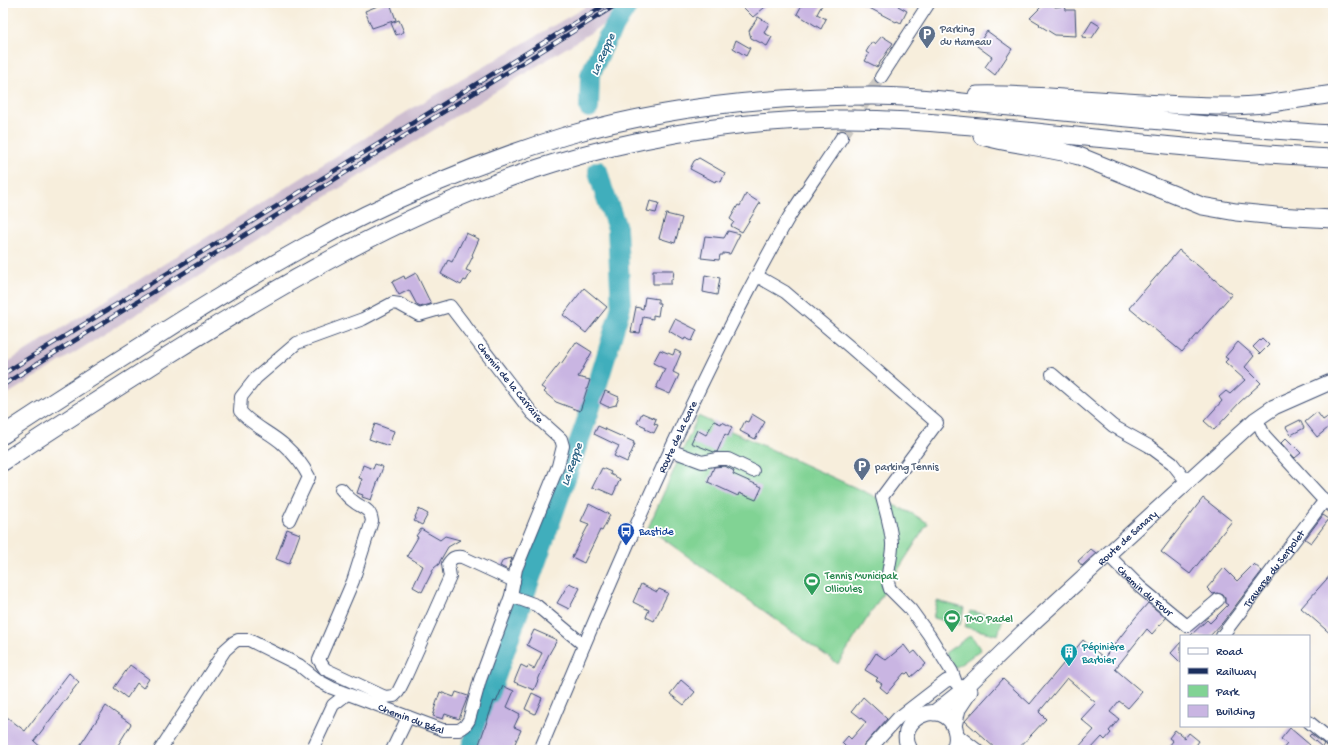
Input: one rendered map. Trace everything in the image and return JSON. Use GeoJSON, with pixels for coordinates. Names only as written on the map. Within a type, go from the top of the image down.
{"type":"FeatureCollection","features":[{"type":"Feature","properties":{"kind":"highway"},"geometry":{"type":"LineString","coordinates":[[909,98],[1007,94],[1126,102],[1228,106],[1284,103],[1333,94]]}},
{"type":"Feature","properties":{"kind":"highway"},"geometry":{"type":"LineString","coordinates":[[3,435],[46,406],[217,298],[306,246],[375,211],[424,189],[522,150],[620,122],[704,106],[766,100],[877,96],[1204,126],[1333,134]]}},
{"type":"Feature","properties":{"kind":"highway"},"geometry":{"type":"LineString","coordinates":[[3,462],[59,424],[231,316],[319,265],[365,241],[476,191],[568,159],[624,145],[713,128],[784,121],[836,119],[938,123],[1194,148],[1333,158]]}},
{"type":"Feature","properties":{"kind":"highway"},"geometry":{"type":"LineString","coordinates":[[938,123],[994,140],[1060,150],[1202,206],[1236,212],[1276,216],[1333,219]]}},
{"type":"Feature","properties":{"kind":"main road","name":"Route de Sanary"},"geometry":{"type":"LineString","coordinates":[[896,750],[908,744],[908,730],[912,722],[918,716],[934,712],[959,685],[1023,632],[1234,438],[1274,407],[1333,387]]}},
{"type":"Feature","properties":{"kind":"main road","name":"Route de Sanary"},"geometry":{"type":"LineString","coordinates":[[953,750],[956,741],[955,730],[958,709],[967,694],[1259,424],[1279,411],[1333,387]]}},
{"type":"Feature","properties":{"kind":"main road"},"geometry":{"type":"LineString","coordinates":[[934,712],[946,717],[955,730]]}},
{"type":"Feature","properties":{"kind":"street"},"geometry":{"type":"LineString","coordinates":[[881,77],[929,3]]}},
{"type":"Feature","properties":{"kind":"street","name":"Route de la Gare"},"geometry":{"type":"LineString","coordinates":[[540,750],[626,546],[670,450],[736,316],[789,217],[842,136]]}},
{"type":"Feature","properties":{"kind":"street"},"geometry":{"type":"LineString","coordinates":[[757,276],[785,292],[937,423],[882,497],[892,541],[888,585],[890,590],[910,610],[929,635],[959,685]]}},
{"type":"Feature","properties":{"kind":"street","name":"Chemin de la Carraire"},"geometry":{"type":"LineString","coordinates":[[289,520],[309,477],[303,466],[284,444],[254,425],[245,417],[240,411],[241,397],[256,378],[297,344],[363,319],[393,303],[399,304],[419,315],[450,306],[532,413],[561,439],[563,446],[560,460],[516,569],[511,596]]}},
{"type":"Feature","properties":{"kind":"street"},"geometry":{"type":"LineString","coordinates":[[1052,374],[1113,426],[1149,446],[1172,463],[1187,482]]}},
{"type":"Feature","properties":{"kind":"street"},"geometry":{"type":"LineString","coordinates":[[1259,424],[1264,435],[1329,504]]}},
{"type":"Feature","properties":{"kind":"street"},"geometry":{"type":"LineString","coordinates":[[670,450],[702,462],[728,459],[753,471]]}},
{"type":"Feature","properties":{"kind":"street"},"geometry":{"type":"LineString","coordinates":[[341,489],[353,502],[368,510],[372,515],[372,521],[353,581],[319,660],[325,669],[385,696],[394,696],[398,692],[405,678],[444,592],[450,577],[448,564],[451,558],[456,556],[462,557],[514,581]]}},
{"type":"Feature","properties":{"kind":"street","name":"Traverse du Serpolet"},"geometry":{"type":"LineString","coordinates":[[1223,635],[1329,504]]}},
{"type":"Feature","properties":{"kind":"street","name":"Chemin du Four"},"geometry":{"type":"LineString","coordinates":[[1112,559],[1140,587],[1187,626],[1218,600]]}},
{"type":"Feature","properties":{"kind":"street"},"geometry":{"type":"LineString","coordinates":[[511,596],[536,605],[584,645]]}},
{"type":"Feature","properties":{"kind":"street","name":"Chemin du Béal"},"geometry":{"type":"LineString","coordinates":[[160,750],[225,650],[238,640],[249,640],[299,665],[325,685],[347,694],[443,730],[459,730],[465,726],[469,720],[480,680],[511,596]]}},
{"type":"Feature","properties":{"kind":"street"},"geometry":{"type":"LineString","coordinates":[[869,750],[898,718],[946,681],[952,679],[959,685]]}},
{"type":"Feature","properties":{"kind":"street"},"geometry":{"type":"LineString","coordinates":[[312,750],[332,705],[347,694]]}},
{"type":"Feature","properties":{"kind":"street"},"geometry":{"type":"LineString","coordinates":[[392,750],[408,717]]}},
{"type":"Feature","properties":{"kind":"street"},"geometry":{"type":"LineString","coordinates":[[1310,723],[1333,742]]}},
{"type":"Feature","properties":{"kind":"street"},"geometry":{"type":"LineString","coordinates":[[955,730],[977,750]]}},
{"type":"Feature","properties":{"kind":"shaded area"},"geometry":{"type":"Polygon","coordinates":[[[592,3],[613,3],[608,22],[3,397],[3,365],[408,111],[592,3]]]}},
{"type":"Feature","properties":{"kind":"green space","name":"Tennis Municipak Ollioules"},"geometry":{"type":"Polygon","coordinates":[[[698,416],[911,513],[928,523],[838,664],[648,528],[698,416]]]}},
{"type":"Feature","properties":{"kind":"green space"},"geometry":{"type":"Polygon","coordinates":[[[937,601],[964,608],[960,625],[933,618],[937,601]]]}},
{"type":"Feature","properties":{"kind":"green space"},"geometry":{"type":"Polygon","coordinates":[[[970,611],[1003,618],[998,635],[965,627],[970,611]]]}},
{"type":"Feature","properties":{"kind":"green space"},"geometry":{"type":"Polygon","coordinates":[[[971,635],[981,650],[955,668],[945,653],[971,635]]]}},
{"type":"Feature","properties":{"kind":"building"},"geometry":{"type":"Polygon","coordinates":[[[385,3],[390,3],[396,20],[372,28],[365,11],[385,3]]]}},
{"type":"Feature","properties":{"kind":"building"},"geometry":{"type":"Polygon","coordinates":[[[749,3],[770,3],[753,17],[744,8],[749,3]]]}},
{"type":"Feature","properties":{"kind":"building"},"geometry":{"type":"Polygon","coordinates":[[[803,3],[823,3],[817,14],[826,19],[821,29],[797,14],[803,3]]]}},
{"type":"Feature","properties":{"kind":"building"},"geometry":{"type":"Polygon","coordinates":[[[860,3],[900,3],[898,6],[907,11],[901,23],[896,22],[860,3]]]}},
{"type":"Feature","properties":{"kind":"building"},"geometry":{"type":"Polygon","coordinates":[[[1045,3],[1051,3],[1055,7],[1065,6],[1066,10],[1075,10],[1076,36],[1055,35],[1030,18],[1045,3]]]}},
{"type":"Feature","properties":{"kind":"building"},"geometry":{"type":"Polygon","coordinates":[[[758,17],[769,23],[764,33],[772,37],[767,46],[751,38],[749,31],[758,17]]]}},
{"type":"Feature","properties":{"kind":"building"},"geometry":{"type":"Polygon","coordinates":[[[399,20],[404,32],[396,35],[391,23],[399,20]]]}},
{"type":"Feature","properties":{"kind":"building"},"geometry":{"type":"Polygon","coordinates":[[[1092,21],[1100,26],[1092,38],[1082,37],[1092,21]]]}},
{"type":"Feature","properties":{"kind":"building"},"geometry":{"type":"Polygon","coordinates":[[[987,31],[1012,49],[995,75],[985,67],[992,57],[977,46],[987,31]]]}},
{"type":"Feature","properties":{"kind":"building"},"geometry":{"type":"Polygon","coordinates":[[[882,36],[893,43],[877,67],[865,61],[869,54],[866,52],[872,42],[875,44],[882,36]]]}},
{"type":"Feature","properties":{"kind":"building"},"geometry":{"type":"Polygon","coordinates":[[[736,40],[750,48],[746,56],[733,48],[736,40]]]}},
{"type":"Feature","properties":{"kind":"building"},"geometry":{"type":"Polygon","coordinates":[[[699,158],[725,173],[721,182],[716,180],[715,182],[690,169],[694,161],[699,158]]]}},
{"type":"Feature","properties":{"kind":"building"},"geometry":{"type":"Polygon","coordinates":[[[746,194],[760,203],[742,232],[731,226],[734,222],[730,219],[738,205],[740,206],[746,194]]]}},
{"type":"Feature","properties":{"kind":"building"},"geometry":{"type":"Polygon","coordinates":[[[650,201],[659,203],[656,213],[647,211],[650,201]]]}},
{"type":"Feature","properties":{"kind":"building"},"geometry":{"type":"Polygon","coordinates":[[[666,214],[682,218],[675,243],[659,238],[666,214]]]}},
{"type":"Feature","properties":{"kind":"building"},"geometry":{"type":"Polygon","coordinates":[[[728,231],[740,234],[730,254],[723,253],[723,255],[720,255],[719,260],[701,258],[705,236],[724,238],[728,231]]]}},
{"type":"Feature","properties":{"kind":"building"},"geometry":{"type":"Polygon","coordinates":[[[466,233],[479,239],[466,270],[471,272],[466,281],[464,280],[461,285],[441,274],[448,260],[452,262],[466,233]]]}},
{"type":"Feature","properties":{"kind":"building"},"geometry":{"type":"Polygon","coordinates":[[[1179,250],[1232,294],[1182,352],[1129,308],[1179,250]]]}},
{"type":"Feature","properties":{"kind":"building"},"geometry":{"type":"Polygon","coordinates":[[[653,270],[674,270],[671,284],[653,284],[653,270]]]}},
{"type":"Feature","properties":{"kind":"building"},"geometry":{"type":"Polygon","coordinates":[[[416,273],[431,304],[420,307],[417,305],[409,290],[399,295],[392,282],[404,276],[405,279],[416,273]]]}},
{"type":"Feature","properties":{"kind":"building"},"geometry":{"type":"Polygon","coordinates":[[[705,275],[720,278],[717,295],[703,292],[705,275]]]}},
{"type":"Feature","properties":{"kind":"building"},"geometry":{"type":"Polygon","coordinates":[[[584,288],[607,307],[586,333],[563,315],[584,288]]]}},
{"type":"Feature","properties":{"kind":"building"},"geometry":{"type":"Polygon","coordinates":[[[645,297],[658,299],[658,303],[660,303],[658,316],[653,315],[653,319],[643,317],[640,333],[631,332],[636,307],[643,309],[645,297]]]}},
{"type":"Feature","properties":{"kind":"building"},"geometry":{"type":"Polygon","coordinates":[[[675,319],[697,330],[692,341],[685,338],[684,340],[669,331],[675,319]]]}},
{"type":"Feature","properties":{"kind":"building"},"geometry":{"type":"Polygon","coordinates":[[[1262,338],[1269,345],[1260,354],[1253,347],[1262,338]]]}},
{"type":"Feature","properties":{"kind":"building"},"geometry":{"type":"Polygon","coordinates":[[[576,342],[592,352],[578,377],[590,380],[580,411],[556,402],[544,392],[546,390],[541,387],[560,363],[561,364],[576,342]]]}},
{"type":"Feature","properties":{"kind":"building"},"geometry":{"type":"Polygon","coordinates":[[[1238,342],[1254,356],[1245,367],[1261,383],[1240,402],[1214,430],[1204,421],[1222,401],[1219,397],[1226,391],[1230,394],[1245,380],[1225,362],[1228,359],[1225,357],[1238,342]]]}},
{"type":"Feature","properties":{"kind":"building"},"geometry":{"type":"Polygon","coordinates":[[[660,350],[673,355],[675,350],[681,353],[673,372],[679,375],[670,394],[656,388],[665,369],[653,363],[660,350]]]}},
{"type":"Feature","properties":{"kind":"building"},"geometry":{"type":"Polygon","coordinates":[[[605,391],[619,397],[616,405],[608,407],[600,403],[605,391]]]}},
{"type":"Feature","properties":{"kind":"building"},"geometry":{"type":"Polygon","coordinates":[[[1317,412],[1323,420],[1329,416],[1333,421],[1333,424],[1317,437],[1305,422],[1317,412]]]}},
{"type":"Feature","properties":{"kind":"building"},"geometry":{"type":"Polygon","coordinates":[[[642,413],[656,419],[654,424],[658,425],[654,433],[637,423],[642,413]]]}},
{"type":"Feature","properties":{"kind":"building"},"geometry":{"type":"Polygon","coordinates":[[[752,414],[765,422],[755,439],[740,431],[745,421],[748,422],[752,414]]]}},
{"type":"Feature","properties":{"kind":"building"},"geometry":{"type":"Polygon","coordinates":[[[1300,420],[1304,428],[1291,435],[1286,427],[1300,420]]]}},
{"type":"Feature","properties":{"kind":"building"},"geometry":{"type":"Polygon","coordinates":[[[714,421],[721,424],[722,422],[732,427],[728,436],[725,434],[717,452],[691,443],[697,430],[706,435],[714,421]]]}},
{"type":"Feature","properties":{"kind":"building"},"geometry":{"type":"Polygon","coordinates":[[[375,424],[394,431],[389,446],[369,439],[375,424]]]}},
{"type":"Feature","properties":{"kind":"building"},"geometry":{"type":"Polygon","coordinates":[[[598,426],[634,442],[633,444],[635,444],[627,462],[614,456],[619,446],[594,434],[598,426]]]}},
{"type":"Feature","properties":{"kind":"building"},"geometry":{"type":"Polygon","coordinates":[[[1286,438],[1301,453],[1295,458],[1281,443],[1286,438]]]}},
{"type":"Feature","properties":{"kind":"building"},"geometry":{"type":"Polygon","coordinates":[[[375,464],[383,467],[371,500],[362,497],[363,495],[357,493],[362,479],[359,478],[363,465],[373,469],[375,464]]]}},
{"type":"Feature","properties":{"kind":"building"},"geometry":{"type":"Polygon","coordinates":[[[725,466],[734,471],[733,474],[762,487],[756,500],[739,493],[738,496],[708,482],[714,467],[725,466]]]}},
{"type":"Feature","properties":{"kind":"building"},"geometry":{"type":"Polygon","coordinates":[[[602,468],[611,472],[610,474],[620,479],[613,495],[599,489],[592,488],[602,468]]]}},
{"type":"Feature","properties":{"kind":"building"},"geometry":{"type":"Polygon","coordinates":[[[1203,498],[1232,521],[1190,574],[1161,552],[1203,498]]]}},
{"type":"Feature","properties":{"kind":"building"},"geometry":{"type":"Polygon","coordinates":[[[589,504],[610,515],[602,531],[600,530],[584,563],[572,557],[589,524],[581,521],[589,504]]]}},
{"type":"Feature","properties":{"kind":"building"},"geometry":{"type":"Polygon","coordinates":[[[419,509],[428,514],[422,525],[414,521],[419,509]]]}},
{"type":"Feature","properties":{"kind":"building"},"geometry":{"type":"Polygon","coordinates":[[[1323,515],[1329,519],[1311,543],[1305,539],[1323,515]]]}},
{"type":"Feature","properties":{"kind":"building"},"geometry":{"type":"Polygon","coordinates":[[[287,529],[300,534],[289,564],[276,559],[287,529]]]}},
{"type":"Feature","properties":{"kind":"building"},"geometry":{"type":"Polygon","coordinates":[[[421,529],[440,540],[445,536],[460,540],[448,547],[439,564],[434,568],[422,592],[413,587],[423,566],[407,556],[418,537],[416,536],[421,529]]]}},
{"type":"Feature","properties":{"kind":"building"},"geometry":{"type":"Polygon","coordinates":[[[1091,549],[1096,553],[1082,566],[1078,561],[1091,549]]]}},
{"type":"Feature","properties":{"kind":"building"},"geometry":{"type":"Polygon","coordinates":[[[512,558],[508,570],[500,566],[503,560],[512,558]]]}},
{"type":"Feature","properties":{"kind":"building"},"geometry":{"type":"Polygon","coordinates":[[[1254,564],[1262,571],[1223,622],[1211,635],[1191,635],[1207,620],[1210,623],[1228,605],[1225,603],[1225,598],[1223,595],[1217,593],[1213,594],[1207,588],[1224,568],[1237,581],[1254,564]]]}},
{"type":"Feature","properties":{"kind":"building"},"geometry":{"type":"Polygon","coordinates":[[[1333,572],[1333,636],[1301,608],[1333,572]]]}},
{"type":"Feature","properties":{"kind":"building"},"geometry":{"type":"Polygon","coordinates":[[[569,583],[580,588],[569,609],[557,603],[569,583]]]}},
{"type":"Feature","properties":{"kind":"building"},"geometry":{"type":"Polygon","coordinates":[[[641,584],[657,592],[659,589],[668,593],[654,621],[646,617],[649,610],[633,602],[641,584]]]}},
{"type":"Feature","properties":{"kind":"building"},"geometry":{"type":"Polygon","coordinates":[[[1148,603],[1166,618],[1152,634],[1147,629],[1115,669],[1142,692],[1128,708],[1119,701],[1110,712],[1119,719],[1109,731],[1111,733],[1105,740],[1102,737],[1090,750],[1076,750],[1094,730],[1081,719],[1096,703],[1067,678],[1039,712],[1046,719],[1017,750],[997,750],[965,721],[1003,679],[1030,704],[1083,640],[1104,658],[1148,603]]]}},
{"type":"Feature","properties":{"kind":"building"},"geometry":{"type":"Polygon","coordinates":[[[534,630],[557,640],[548,656],[534,690],[514,682],[521,665],[534,669],[542,653],[527,645],[534,630]]]}},
{"type":"Feature","properties":{"kind":"building"},"geometry":{"type":"Polygon","coordinates":[[[1180,643],[1180,662],[1171,653],[1180,643]]]}},
{"type":"Feature","properties":{"kind":"building"},"geometry":{"type":"Polygon","coordinates":[[[904,645],[911,654],[915,651],[926,664],[911,677],[908,672],[906,674],[904,673],[887,693],[880,687],[882,684],[876,680],[878,678],[865,670],[876,653],[886,660],[904,645]]]}},
{"type":"Feature","properties":{"kind":"building"},"geometry":{"type":"Polygon","coordinates":[[[130,665],[149,679],[143,688],[137,683],[127,698],[114,688],[130,665]]]}},
{"type":"Feature","properties":{"kind":"building"},"geometry":{"type":"Polygon","coordinates":[[[69,673],[79,682],[34,741],[44,750],[3,750],[3,714],[25,731],[69,673]]]}},
{"type":"Feature","properties":{"kind":"building"},"geometry":{"type":"Polygon","coordinates":[[[681,680],[695,692],[684,705],[670,694],[681,680]]]}},
{"type":"Feature","properties":{"kind":"building"},"geometry":{"type":"Polygon","coordinates":[[[503,686],[514,691],[507,707],[520,714],[514,727],[521,730],[512,750],[477,750],[494,701],[496,702],[503,686]]]}},
{"type":"Feature","properties":{"kind":"building"},"geometry":{"type":"Polygon","coordinates":[[[440,692],[454,697],[456,692],[468,696],[459,719],[445,714],[443,719],[433,716],[440,692]]]}},
{"type":"Feature","properties":{"kind":"building"},"geometry":{"type":"Polygon","coordinates":[[[532,693],[542,698],[535,714],[525,709],[532,693]]]}},
{"type":"Feature","properties":{"kind":"building"},"geometry":{"type":"Polygon","coordinates":[[[863,697],[887,719],[860,750],[849,750],[842,743],[848,736],[851,739],[866,722],[852,711],[863,697]]]}},
{"type":"Feature","properties":{"kind":"building"},"geometry":{"type":"Polygon","coordinates":[[[106,706],[131,724],[115,750],[77,750],[106,706]]]}},
{"type":"Feature","properties":{"kind":"building"},"geometry":{"type":"Polygon","coordinates":[[[1290,728],[1310,745],[1306,750],[1282,750],[1287,744],[1281,739],[1290,728]]]}},
{"type":"Feature","properties":{"kind":"building"},"geometry":{"type":"Polygon","coordinates":[[[1175,730],[1185,738],[1189,733],[1199,741],[1193,750],[1166,750],[1173,741],[1169,738],[1175,730]]]}},
{"type":"Feature","properties":{"kind":"building"},"geometry":{"type":"Polygon","coordinates":[[[1311,734],[1324,744],[1322,747],[1309,736],[1311,734]]]}},
{"type":"Feature","properties":{"kind":"waterway","name":"La Reppe"},"geometry":{"type":"LineString","coordinates":[[589,108],[590,75],[607,38],[628,5]]}},
{"type":"Feature","properties":{"kind":"waterway","name":"La Reppe"},"geometry":{"type":"LineString","coordinates":[[470,750],[588,416],[621,307],[617,228],[598,171]]}},
{"type":"Feature","properties":{"kind":"tunnel"},"geometry":{"type":"LineString","coordinates":[[842,137],[881,77]]}},
{"type":"Feature","properties":{"kind":"railway"},"geometry":{"type":"LineString","coordinates":[[3,374],[608,3]]}},
{"type":"Feature","properties":{"kind":"railway"},"geometry":{"type":"LineString","coordinates":[[3,385],[619,3]]}},
{"type":"Feature","properties":{"kind":"place","name":"Parking du Hameau"},"geometry":{"type":"Point","coordinates":[927,49]}},
{"type":"Feature","properties":{"kind":"place","name":"parking Tennis"},"geometry":{"type":"Point","coordinates":[862,481]}},
{"type":"Feature","properties":{"kind":"place","name":"Bastide"},"geometry":{"type":"Point","coordinates":[626,546]}},
{"type":"Feature","properties":{"kind":"place","name":"Tennis Municipak Ollioules"},"geometry":{"type":"Point","coordinates":[812,596]}},
{"type":"Feature","properties":{"kind":"place","name":"TMO Padel"},"geometry":{"type":"Point","coordinates":[952,633]}},
{"type":"Feature","properties":{"kind":"place","name":"Pépinière Barbier"},"geometry":{"type":"Point","coordinates":[1069,667]}}]}
